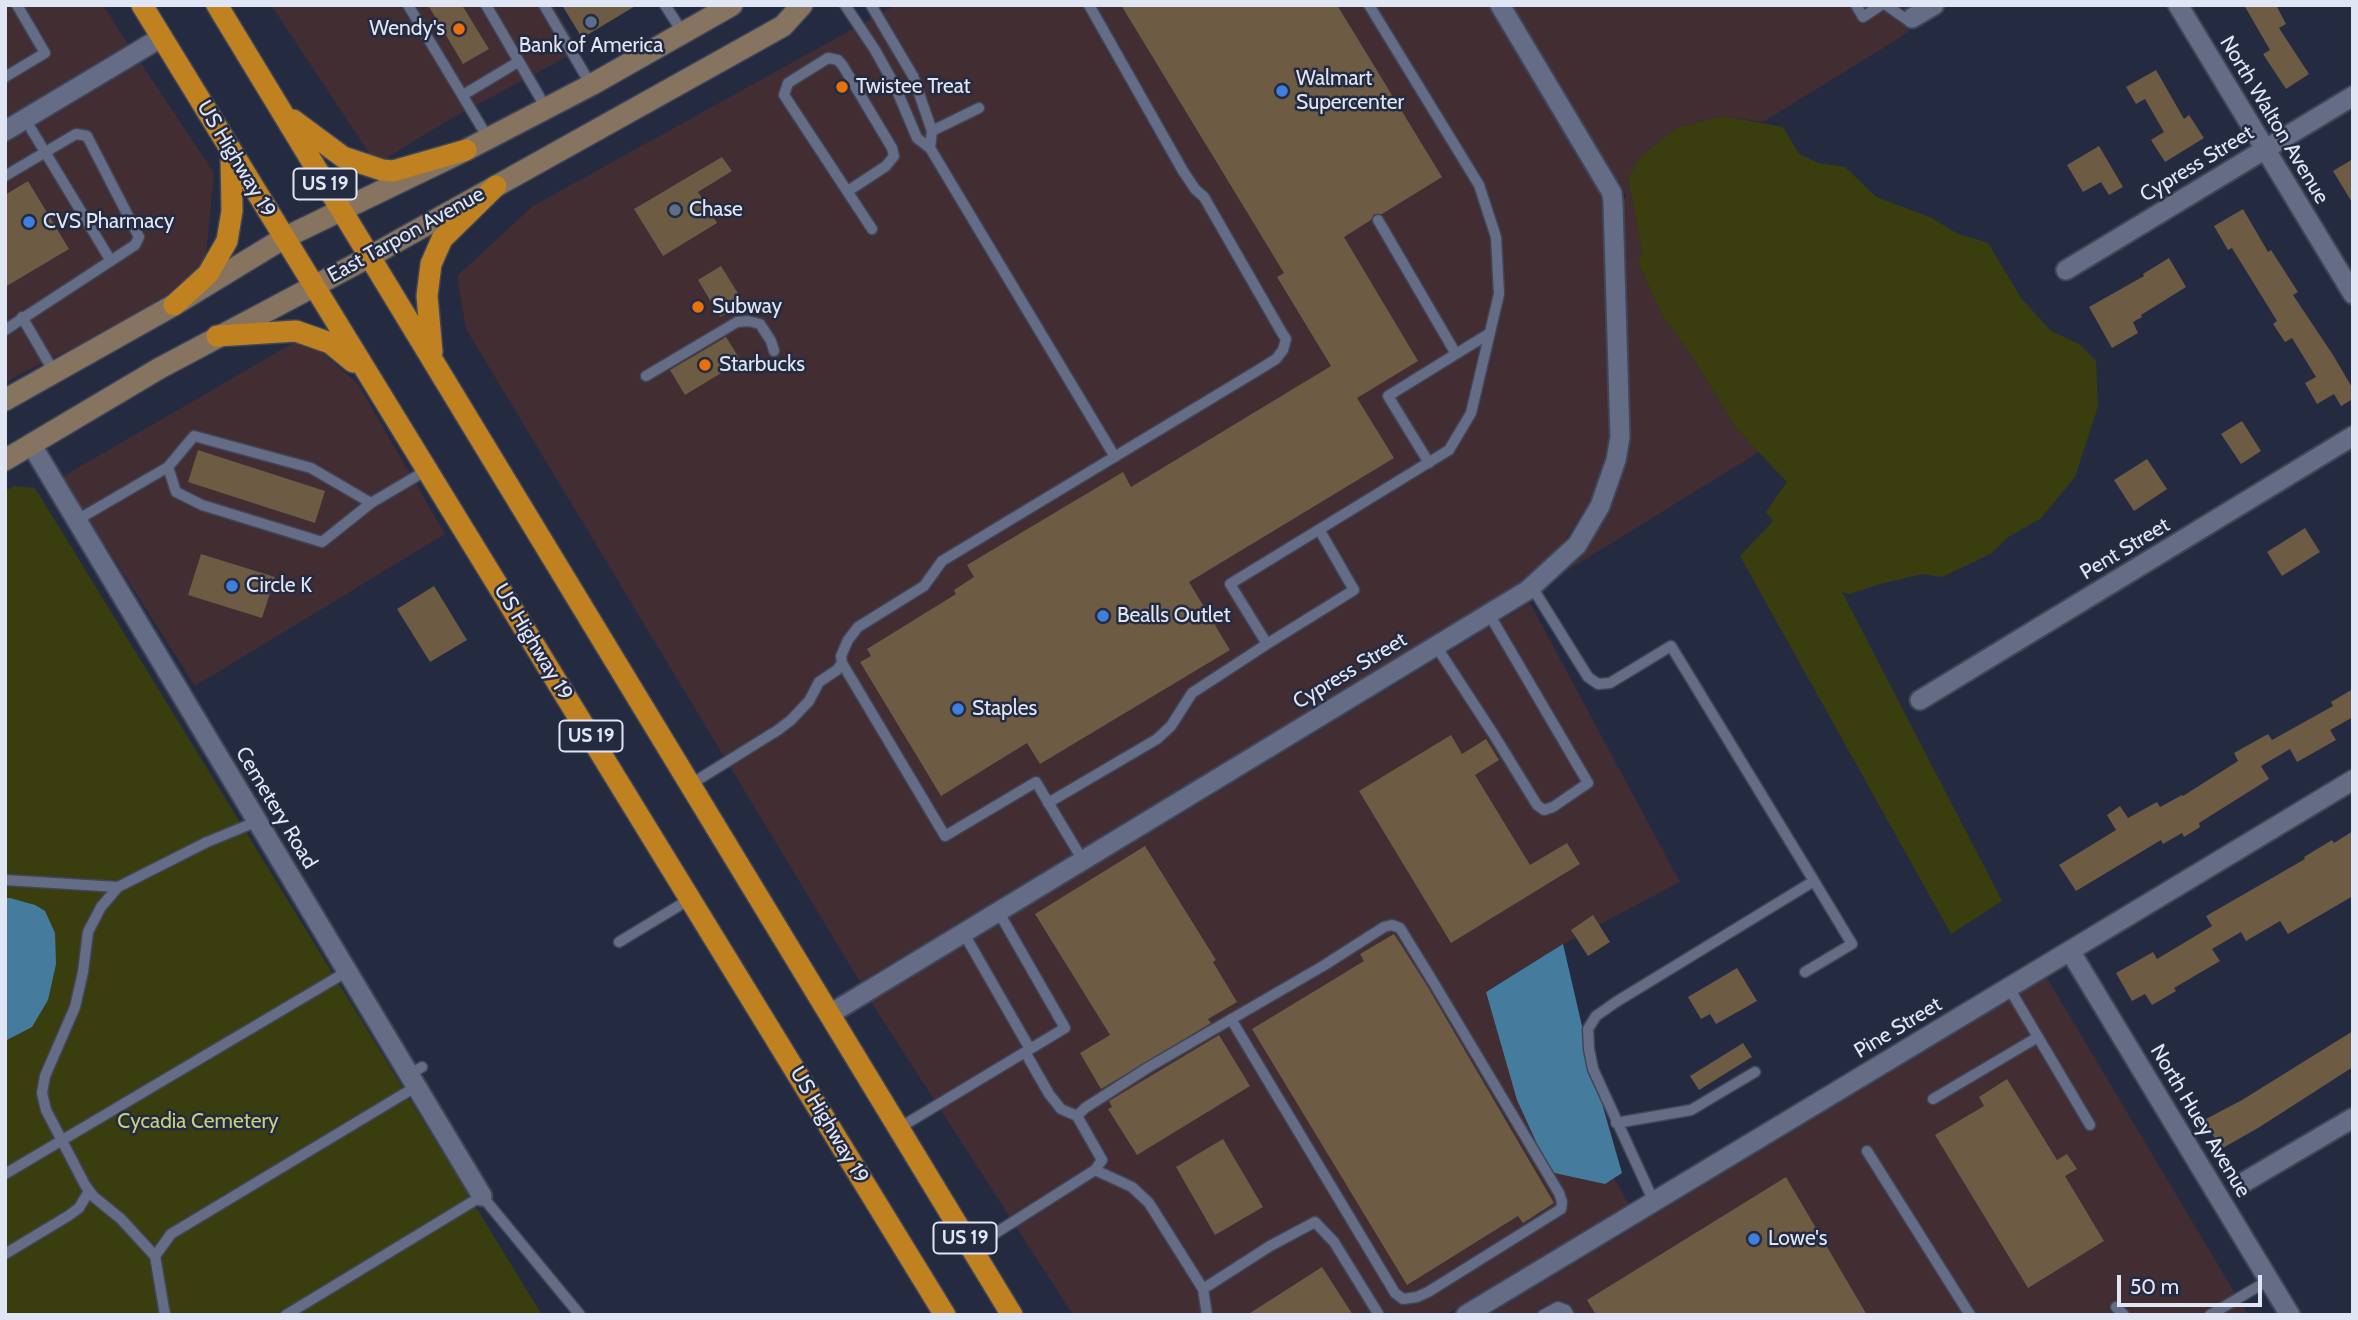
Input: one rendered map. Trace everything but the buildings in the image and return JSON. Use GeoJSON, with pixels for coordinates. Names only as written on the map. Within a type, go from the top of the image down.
{"type":"FeatureCollection","features":[{"type":"Feature","properties":{"kind":"highway","name":"US Highway 19"},"geometry":{"type":"LineString","coordinates":[[142,5],[945,1315]]}},
{"type":"Feature","properties":{"kind":"highway","name":"US 19"},"geometry":{"type":"LineString","coordinates":[[218,5],[341,212],[1012,1315]]}},
{"type":"Feature","properties":{"kind":"highway"},"geometry":{"type":"LineString","coordinates":[[282,111],[343,157],[382,170],[393,171],[466,150]]}},
{"type":"Feature","properties":{"kind":"highway"},"geometry":{"type":"LineString","coordinates":[[174,305],[208,274],[227,241],[232,211],[231,150]]}},
{"type":"Feature","properties":{"kind":"highway"},"geometry":{"type":"LineString","coordinates":[[432,358],[427,296],[431,264],[442,239],[496,186]]}},
{"type":"Feature","properties":{"kind":"highway"},"geometry":{"type":"LineString","coordinates":[[217,336],[296,331],[330,343],[366,372]]}},
{"type":"Feature","properties":{"kind":"main road"},"geometry":{"type":"LineString","coordinates":[[5,400],[174,305],[284,238],[466,150],[591,85],[732,5]]}},
{"type":"Feature","properties":{"kind":"main road","name":"East Tarpon Avenue"},"geometry":{"type":"LineString","coordinates":[[5,460],[217,336],[369,257],[783,26],[802,5]]}},
{"type":"Feature","properties":{"kind":"street","name":"Cypress Street"},"geometry":{"type":"LineString","coordinates":[[830,1014],[1489,614],[1532,587],[1577,545],[1601,506],[1616,460],[1620,437],[1612,193],[1500,5]]}},
{"type":"Feature","properties":{"kind":"street"},"geometry":{"type":"LineString","coordinates":[[1912,18],[1934,5]]}},
{"type":"Feature","properties":{"kind":"street","name":"North Walton Avenue"},"geometry":{"type":"LineString","coordinates":[[2178,5],[2353,294]]}},
{"type":"Feature","properties":{"kind":"street"},"geometry":{"type":"LineString","coordinates":[[5,131],[162,37]]}},
{"type":"Feature","properties":{"kind":"street","name":"Cypress Street"},"geometry":{"type":"LineString","coordinates":[[2066,271],[2353,96]]}},
{"type":"Feature","properties":{"kind":"street","name":"Pent Street"},"geometry":{"type":"LineString","coordinates":[[1920,700],[2353,436]]}},
{"type":"Feature","properties":{"kind":"street","name":"Cemetery Road"},"geometry":{"type":"LineString","coordinates":[[31,444],[348,971],[416,1076],[482,1196]]}},
{"type":"Feature","properties":{"kind":"street","name":"Pine Street"},"geometry":{"type":"LineString","coordinates":[[1466,1315],[2353,780]]}},
{"type":"Feature","properties":{"kind":"street","name":"North Huey Avenue"},"geometry":{"type":"LineString","coordinates":[[2070,951],[2290,1315]]}},
{"type":"Feature","properties":{"kind":"street"},"geometry":{"type":"LineString","coordinates":[[2246,1181],[2353,1118]]}},
{"type":"Feature","properties":{"kind":"lane"},"geometry":{"type":"LineString","coordinates":[[5,77],[45,53],[18,5]]}},
{"type":"Feature","properties":{"kind":"lane"},"geometry":{"type":"LineString","coordinates":[[408,5],[488,138]]}},
{"type":"Feature","properties":{"kind":"lane"},"geometry":{"type":"LineString","coordinates":[[486,5],[546,108]]}},
{"type":"Feature","properties":{"kind":"lane"},"geometry":{"type":"LineString","coordinates":[[544,5],[591,85]]}},
{"type":"Feature","properties":{"kind":"lane"},"geometry":{"type":"LineString","coordinates":[[665,5],[683,33]]}},
{"type":"Feature","properties":{"kind":"lane"},"geometry":{"type":"LineString","coordinates":[[845,5],[895,86],[917,138],[930,148],[1115,457]]}},
{"type":"Feature","properties":{"kind":"lane"},"geometry":{"type":"LineString","coordinates":[[871,5],[913,76],[932,131],[930,148]]}},
{"type":"Feature","properties":{"kind":"lane"},"geometry":{"type":"LineString","coordinates":[[1082,859],[1036,782],[945,836],[842,663],[841,656],[858,627],[924,586],[942,561],[1276,359],[1283,350],[1286,339],[1204,197],[1183,171],[1089,5]]}},
{"type":"Feature","properties":{"kind":"lane"},"geometry":{"type":"LineString","coordinates":[[1267,644],[1230,584],[1449,450],[1471,413],[1499,294],[1496,236],[1479,185],[1368,5]]}},
{"type":"Feature","properties":{"kind":"lane"},"geometry":{"type":"LineString","coordinates":[[1856,5],[1863,17],[1884,5],[1906,19],[1912,18]]}},
{"type":"Feature","properties":{"kind":"lane"},"geometry":{"type":"LineString","coordinates":[[848,191],[886,166],[894,156],[892,148],[843,66],[838,60],[828,58],[788,83],[784,95],[872,229]]}},
{"type":"Feature","properties":{"kind":"lane"},"geometry":{"type":"LineString","coordinates":[[463,95],[518,62]]}},
{"type":"Feature","properties":{"kind":"lane"},"geometry":{"type":"LineString","coordinates":[[932,131],[979,108]]}},
{"type":"Feature","properties":{"kind":"lane"},"geometry":{"type":"LineString","coordinates":[[25,119],[111,261]]}},
{"type":"Feature","properties":{"kind":"lane"},"geometry":{"type":"LineString","coordinates":[[5,176],[76,134],[87,136],[139,237],[135,245],[5,330]]}},
{"type":"Feature","properties":{"kind":"lane"},"geometry":{"type":"LineString","coordinates":[[1378,220],[1456,354]]}},
{"type":"Feature","properties":{"kind":"lane"},"geometry":{"type":"LineString","coordinates":[[22,317],[54,373]]}},
{"type":"Feature","properties":{"kind":"lane"},"geometry":{"type":"LineString","coordinates":[[646,376],[737,322],[760,324],[772,341],[774,351]]}},
{"type":"Feature","properties":{"kind":"lane"},"geometry":{"type":"LineString","coordinates":[[1429,463],[1388,396],[1490,333]]}},
{"type":"Feature","properties":{"kind":"lane"},"geometry":{"type":"LineString","coordinates":[[76,520],[169,467],[194,436],[311,468],[371,503]]}},
{"type":"Feature","properties":{"kind":"lane"},"geometry":{"type":"LineString","coordinates":[[169,467],[176,492],[202,505],[322,542],[371,503],[428,469]]}},
{"type":"Feature","properties":{"kind":"lane"},"geometry":{"type":"LineString","coordinates":[[1048,803],[1157,739],[1171,726],[1192,693],[1354,590],[1320,531]]}},
{"type":"Feature","properties":{"kind":"lane"},"geometry":{"type":"LineString","coordinates":[[1532,587],[1588,677],[1598,684],[1610,683],[1671,646],[1852,944],[1805,972]]}},
{"type":"Feature","properties":{"kind":"lane"},"geometry":{"type":"LineString","coordinates":[[1436,646],[1538,805],[1544,810],[1553,807],[1588,783],[1489,614]]}},
{"type":"Feature","properties":{"kind":"lane"},"geometry":{"type":"LineString","coordinates":[[691,784],[778,730],[801,710],[819,682],[837,670],[842,663]]}},
{"type":"Feature","properties":{"kind":"lane"},"geometry":{"type":"LineString","coordinates":[[165,1315],[155,1256],[121,1219],[89,1191],[50,1118],[42,1093],[45,1076],[78,998],[88,932],[100,908],[118,887],[206,842],[258,821]]}},
{"type":"Feature","properties":{"kind":"lane"},"geometry":{"type":"LineString","coordinates":[[5,880],[118,887]]}},
{"type":"Feature","properties":{"kind":"lane"},"geometry":{"type":"LineString","coordinates":[[1654,1202],[1593,1069],[1588,1049],[1588,1029],[1596,1016],[1616,1002],[1814,881]]}},
{"type":"Feature","properties":{"kind":"lane"},"geometry":{"type":"LineString","coordinates":[[619,942],[691,899]]}},
{"type":"Feature","properties":{"kind":"lane"},"geometry":{"type":"LineString","coordinates":[[899,1128],[1065,1028],[998,911]]}},
{"type":"Feature","properties":{"kind":"lane"},"geometry":{"type":"LineString","coordinates":[[1077,1116],[1085,1108],[1149,1067],[1231,1019],[1323,966],[1384,927],[1392,925],[1399,928],[1559,1193],[1561,1209],[1428,1292],[1403,1299],[1395,1293],[1231,1019]]}},
{"type":"Feature","properties":{"kind":"lane"},"geometry":{"type":"LineString","coordinates":[[963,932],[1049,1094],[1061,1109],[1077,1116],[1102,1160],[1095,1170],[972,1249]]}},
{"type":"Feature","properties":{"kind":"lane"},"geometry":{"type":"LineString","coordinates":[[5,1174],[348,971]]}},
{"type":"Feature","properties":{"kind":"lane"},"geometry":{"type":"LineString","coordinates":[[2009,988],[2090,1125]]}},
{"type":"Feature","properties":{"kind":"lane"},"geometry":{"type":"LineString","coordinates":[[1933,1100],[2038,1037]]}},
{"type":"Feature","properties":{"kind":"lane"},"geometry":{"type":"LineString","coordinates":[[1616,1123],[1691,1110],[1755,1072]]}},
{"type":"Feature","properties":{"kind":"lane"},"geometry":{"type":"LineString","coordinates":[[155,1256],[171,1234],[416,1076]]}},
{"type":"Feature","properties":{"kind":"lane"},"geometry":{"type":"LineString","coordinates":[[1867,1151],[1970,1315]]}},
{"type":"Feature","properties":{"kind":"lane"},"geometry":{"type":"LineString","coordinates":[[1095,1170],[1132,1187],[1149,1203],[1203,1289],[1207,1315]]}},
{"type":"Feature","properties":{"kind":"lane"},"geometry":{"type":"LineString","coordinates":[[5,1254],[79,1208],[89,1191]]}},
{"type":"Feature","properties":{"kind":"lane"},"geometry":{"type":"LineString","coordinates":[[286,1315],[482,1196],[580,1315]]}},
{"type":"Feature","properties":{"kind":"lane"},"geometry":{"type":"LineString","coordinates":[[1203,1289],[1270,1246],[1315,1223],[1334,1242],[1379,1315]]}},
{"type":"Feature","properties":{"kind":"lane"},"geometry":{"type":"LineString","coordinates":[[2210,1315],[2269,1280]]}},
{"type":"Feature","properties":{"kind":"lane"},"geometry":{"type":"LineString","coordinates":[[1543,1315],[1558,1307],[1566,1310],[1569,1315]]}},
{"type":"Feature","properties":{"kind":"lane"},"geometry":{"type":"LineString","coordinates":[[2116,1307],[2124,1315]]}},
{"type":"Feature","properties":{"kind":"shaded area"},"geometry":{"type":"Polygon","coordinates":[[[5,5],[103,5],[128,44],[5,118],[5,5]]]}},
{"type":"Feature","properties":{"kind":"shaded area"},"geometry":{"type":"Polygon","coordinates":[[[271,5],[553,5],[575,42],[587,46],[445,122],[385,159],[371,156],[271,5]]]}},
{"type":"Feature","properties":{"kind":"shaded area"},"geometry":{"type":"Polygon","coordinates":[[[896,5],[1488,5],[1602,196],[1609,435],[1606,457],[1591,500],[1562,545],[1522,581],[860,982],[466,329],[457,276],[533,206],[896,5]]]}},
{"type":"Feature","properties":{"kind":"shaded area"},"geometry":{"type":"Polygon","coordinates":[[[1511,5],[1912,5],[1898,14],[1909,32],[1763,122],[1724,116],[1677,128],[1641,156],[1628,178],[1642,252],[1638,262],[1662,315],[1693,358],[1737,429],[1759,452],[1568,570],[1586,551],[1610,511],[1626,465],[1630,440],[1623,199],[1626,197],[1620,181],[1617,181],[1511,5]]]}},
{"type":"Feature","properties":{"kind":"shaded area"},"geometry":{"type":"Polygon","coordinates":[[[141,63],[214,173],[206,256],[200,266],[172,292],[5,384],[5,144],[141,63]]]}},
{"type":"Feature","properties":{"kind":"shaded area"},"geometry":{"type":"Polygon","coordinates":[[[295,342],[320,351],[358,384],[445,534],[195,686],[62,477],[295,342]]]}},
{"type":"Feature","properties":{"kind":"shaded area"},"geometry":{"type":"Polygon","coordinates":[[[1530,603],[1680,882],[1563,944],[1486,991],[1605,1184],[1614,1178],[1629,1204],[1445,1315],[1073,1315],[871,1002],[1530,603]]]}},
{"type":"Feature","properties":{"kind":"shaded area"},"geometry":{"type":"Polygon","coordinates":[[[2047,978],[2248,1315],[1489,1315],[2047,978]]]}},
{"type":"Feature","properties":{"kind":"green space"},"geometry":{"type":"Polygon","coordinates":[[[1724,116],[1783,127],[1799,154],[1818,163],[1845,167],[1876,197],[1932,218],[1956,233],[1988,243],[2021,298],[2051,331],[2079,344],[2096,361],[2098,406],[2075,477],[2040,519],[2008,537],[1992,553],[1942,577],[1922,574],[1849,594],[1842,592],[2002,901],[1951,934],[1740,556],[1773,521],[1766,512],[1787,482],[1737,429],[1693,358],[1662,315],[1638,262],[1642,252],[1628,178],[1641,156],[1677,128],[1724,116]]]}},
{"type":"Feature","properties":{"kind":"green space","name":"Cycadia Cemetery"},"geometry":{"type":"Polygon","coordinates":[[[14,486],[35,488],[542,1315],[5,1315],[5,491],[14,486]]]}},
{"type":"Feature","properties":{"kind":"water"},"geometry":{"type":"Polygon","coordinates":[[[5,898],[35,905],[45,911],[55,933],[56,964],[48,1000],[32,1027],[5,1041],[5,898]]]}},
{"type":"Feature","properties":{"kind":"water"},"geometry":{"type":"Polygon","coordinates":[[[1563,944],[1591,1065],[1622,1173],[1605,1184],[1550,1172],[1517,1100],[1486,992],[1563,944]]]}},
{"type":"Feature","properties":{"kind":"place","name":"Bank of America"},"geometry":{"type":"Point","coordinates":[591,22]}},
{"type":"Feature","properties":{"kind":"place","name":"Wendy's"},"geometry":{"type":"Point","coordinates":[459,29]}},
{"type":"Feature","properties":{"kind":"place","name":"Twistee Treat"},"geometry":{"type":"Point","coordinates":[842,87]}},
{"type":"Feature","properties":{"kind":"place","name":"Walmart Supercenter"},"geometry":{"type":"Point","coordinates":[1282,91]}},
{"type":"Feature","properties":{"kind":"place","name":"Chase"},"geometry":{"type":"Point","coordinates":[675,210]}},
{"type":"Feature","properties":{"kind":"place","name":"CVS Pharmacy"},"geometry":{"type":"Point","coordinates":[29,222]}},
{"type":"Feature","properties":{"kind":"place","name":"Subway"},"geometry":{"type":"Point","coordinates":[698,307]}},
{"type":"Feature","properties":{"kind":"place","name":"Starbucks"},"geometry":{"type":"Point","coordinates":[705,365]}},
{"type":"Feature","properties":{"kind":"place","name":"Circle K"},"geometry":{"type":"Point","coordinates":[232,586]}},
{"type":"Feature","properties":{"kind":"place","name":"Bealls Outlet"},"geometry":{"type":"Point","coordinates":[1103,616]}},
{"type":"Feature","properties":{"kind":"place","name":"Staples"},"geometry":{"type":"Point","coordinates":[958,709]}},
{"type":"Feature","properties":{"kind":"place","name":"Lowe's"},"geometry":{"type":"Point","coordinates":[1754,1239]}}]}
